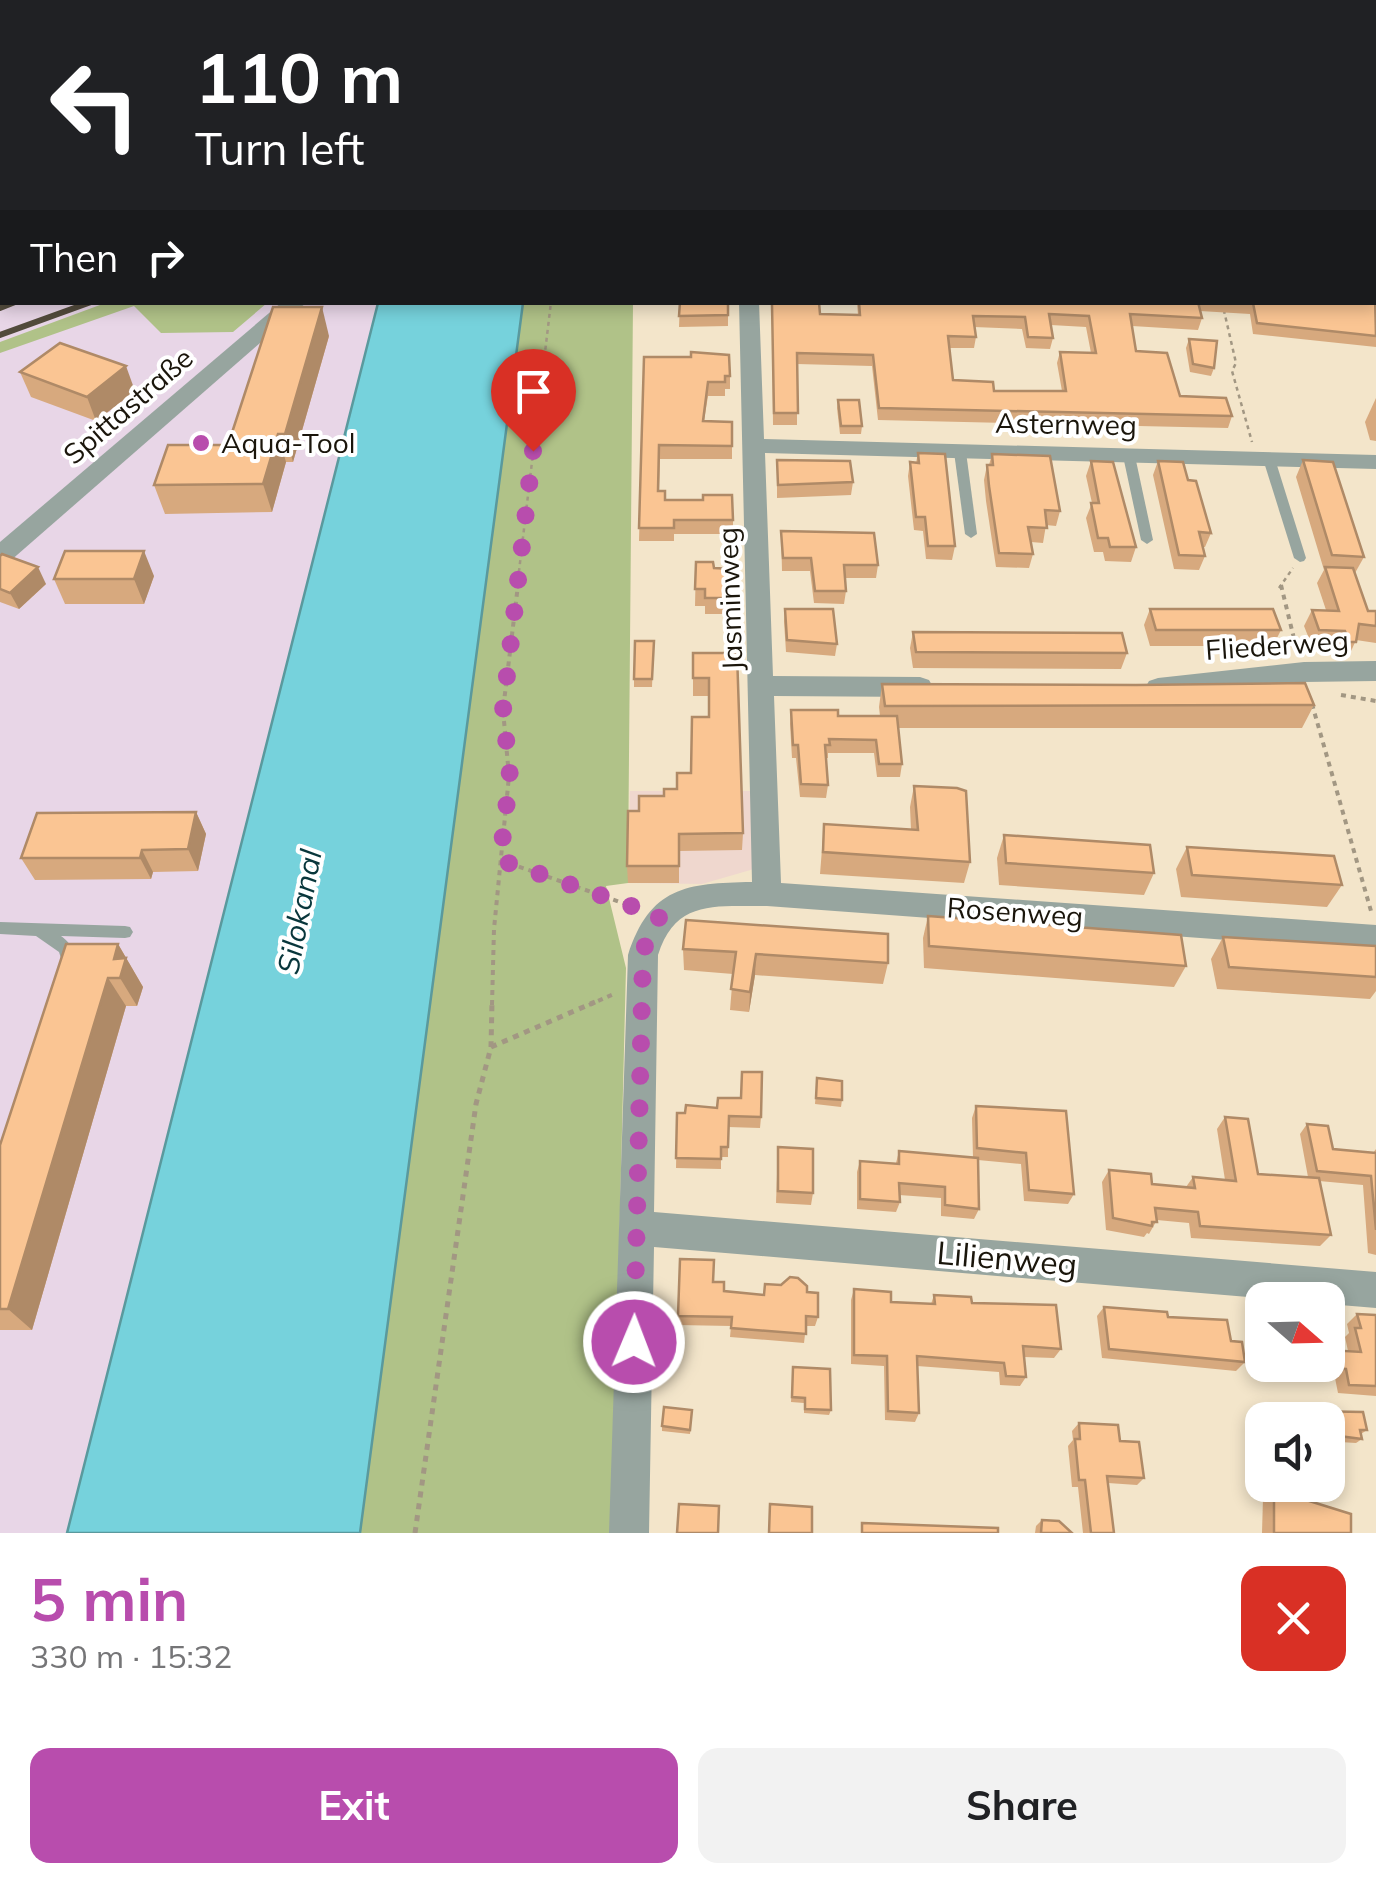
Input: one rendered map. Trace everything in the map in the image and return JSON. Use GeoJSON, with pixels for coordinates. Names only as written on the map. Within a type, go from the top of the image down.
{"type":"FeatureCollection","features":[{"type":"Feature","properties":{"kind":"street","name":"Spittastraße"},"geometry":{"type":"LineString","coordinates":[[0,556],[50,522],[293,305]]}},
{"type":"Feature","properties":{"kind":"street","name":"Jasminweg"},"geometry":{"type":"LineString","coordinates":[[749,305],[767,894]]}},
{"type":"Feature","properties":{"kind":"street","name":"Asternweg"},"geometry":{"type":"LineString","coordinates":[[754,446],[1376,462]]}},
{"type":"Feature","properties":{"kind":"street","name":"Fliederweg"},"geometry":{"type":"LineString","coordinates":[[1127,689],[1306,681],[1376,671]]}},
{"type":"Feature","properties":{"kind":"street"},"geometry":{"type":"LineString","coordinates":[[763,686],[953,687]]}},
{"type":"Feature","properties":{"kind":"street","name":"Rosenweg"},"geometry":{"type":"LineString","coordinates":[[660,916],[670,904],[702,896],[767,894],[1373,925]]}},
{"type":"Feature","properties":{"kind":"street"},"geometry":{"type":"LineString","coordinates":[[629,1533],[642,982],[647,937],[660,916]]}},
{"type":"Feature","properties":{"kind":"street","name":"Lilienweg"},"geometry":{"type":"LineString","coordinates":[[637,1228],[1376,1290]]}},
{"type":"Feature","properties":{"kind":"lane"},"geometry":{"type":"LineString","coordinates":[[960,452],[972,534]]}},
{"type":"Feature","properties":{"kind":"lane"},"geometry":{"type":"LineString","coordinates":[[1129,456],[1148,540]]}},
{"type":"Feature","properties":{"kind":"lane"},"geometry":{"type":"LineString","coordinates":[[1263,459],[1300,558]]}},
{"type":"Feature","properties":{"kind":"lane"},"geometry":{"type":"LineString","coordinates":[[0,928],[125,932]]}},
{"type":"Feature","properties":{"kind":"lane"},"geometry":{"type":"LineString","coordinates":[[40,930],[66,948],[72,976]]}},
{"type":"Feature","properties":{"kind":"path"},"geometry":{"type":"LineString","coordinates":[[415,1533],[476,1104],[491,1046],[494,929],[510,776],[503,710],[550,305]]}},
{"type":"Feature","properties":{"kind":"path"},"geometry":{"type":"LineString","coordinates":[[1223,305],[1236,363],[1232,371],[1263,459]]}},
{"type":"Feature","properties":{"kind":"path"},"geometry":{"type":"LineString","coordinates":[[1300,558],[1278,588],[1373,925]]}},
{"type":"Feature","properties":{"kind":"path"},"geometry":{"type":"LineString","coordinates":[[1306,681],[1376,701]]}},
{"type":"Feature","properties":{"kind":"path"},"geometry":{"type":"LineString","coordinates":[[500,860],[660,916]]}},
{"type":"Feature","properties":{"kind":"path"},"geometry":{"type":"LineString","coordinates":[[491,1046],[642,982]]}},
{"type":"Feature","properties":{"kind":"shaded area"},"geometry":{"type":"Polygon","coordinates":[[[0,305],[377,305],[67,1533],[0,1533],[0,305]]]}},
{"type":"Feature","properties":{"kind":"shaded area"},"geometry":{"type":"Polygon","coordinates":[[[630,791],[752,791],[754,869],[702,884],[628,883],[630,791]]]}},
{"type":"Feature","properties":{"kind":"green space"},"geometry":{"type":"Polygon","coordinates":[[[100,305],[265,305],[233,332],[161,333],[134,306],[0,353],[0,342],[100,305]]]}},
{"type":"Feature","properties":{"kind":"green space"},"geometry":{"type":"Polygon","coordinates":[[[523,305],[633,305],[628,883],[606,886],[626,968],[612,1533],[360,1533],[523,305]]]}},
{"type":"Feature","properties":{"kind":"water","name":"Silokanal"},"geometry":{"type":"Polygon","coordinates":[[[377,305],[523,305],[360,1533],[67,1533],[377,305]]]}},
{"type":"Feature","properties":{"kind":"building"},"geometry":{"type":"Polygon","coordinates":[[[680,305],[728,305],[728,315],[679,316],[680,305]]]}},
{"type":"Feature","properties":{"kind":"building"},"geometry":{"type":"Polygon","coordinates":[[[772,305],[819,305],[820,314],[860,315],[859,305],[1199,305],[1202,318],[1130,314],[1136,351],[1167,353],[1180,396],[1226,398],[1232,416],[879,408],[873,355],[797,353],[798,413],[774,413],[772,305]],[[1049,314],[1053,338],[1028,337],[1025,317],[973,316],[976,337],[948,336],[953,380],[993,382],[994,391],[1066,391],[1060,352],[1096,353],[1089,316],[1049,314]]]}},
{"type":"Feature","properties":{"kind":"building"},"geometry":{"type":"Polygon","coordinates":[[[1253,305],[1375,305],[1376,336],[1257,323],[1253,305]]]}},
{"type":"Feature","properties":{"kind":"building"},"geometry":{"type":"Polygon","coordinates":[[[273,307],[322,307],[285,434],[278,434],[263,484],[154,485],[168,445],[228,445],[273,307]]]}},
{"type":"Feature","properties":{"kind":"building"},"geometry":{"type":"Polygon","coordinates":[[[1189,339],[1217,341],[1214,368],[1193,364],[1189,339]]]}},
{"type":"Feature","properties":{"kind":"building"},"geometry":{"type":"Polygon","coordinates":[[[60,343],[126,366],[87,397],[20,372],[60,343]]]}},
{"type":"Feature","properties":{"kind":"building"},"geometry":{"type":"Polygon","coordinates":[[[691,352],[729,355],[730,376],[725,376],[725,382],[708,382],[703,421],[732,422],[732,446],[659,445],[658,491],[665,491],[665,500],[732,495],[733,520],[674,520],[674,528],[639,528],[644,357],[691,357],[691,352]]]}},
{"type":"Feature","properties":{"kind":"building"},"geometry":{"type":"Polygon","coordinates":[[[838,400],[859,400],[862,426],[841,426],[838,400]]]}},
{"type":"Feature","properties":{"kind":"building"},"geometry":{"type":"Polygon","coordinates":[[[918,453],[945,454],[955,546],[928,546],[925,517],[916,517],[910,462],[919,463],[918,453]]]}},
{"type":"Feature","properties":{"kind":"building"},"geometry":{"type":"Polygon","coordinates":[[[992,454],[1050,456],[1060,511],[1045,510],[1047,528],[1028,527],[1033,554],[999,553],[987,465],[993,465],[992,454]]]}},
{"type":"Feature","properties":{"kind":"building"},"geometry":{"type":"Polygon","coordinates":[[[777,460],[850,461],[853,482],[778,485],[777,460]]]}},
{"type":"Feature","properties":{"kind":"building"},"geometry":{"type":"Polygon","coordinates":[[[1303,460],[1333,462],[1364,557],[1332,555],[1303,460]]]}},
{"type":"Feature","properties":{"kind":"building"},"geometry":{"type":"Polygon","coordinates":[[[1091,461],[1113,462],[1136,547],[1110,547],[1108,538],[1098,538],[1091,503],[1099,503],[1091,461]]]}},
{"type":"Feature","properties":{"kind":"building"},"geometry":{"type":"Polygon","coordinates":[[[1158,461],[1183,462],[1188,480],[1196,481],[1211,533],[1199,532],[1205,556],[1179,555],[1158,461]]]}},
{"type":"Feature","properties":{"kind":"building"},"geometry":{"type":"Polygon","coordinates":[[[781,531],[874,533],[878,565],[844,565],[846,591],[815,591],[811,558],[783,558],[781,531]]]}},
{"type":"Feature","properties":{"kind":"building"},"geometry":{"type":"Polygon","coordinates":[[[65,551],[144,551],[134,579],[54,579],[65,551]]]}},
{"type":"Feature","properties":{"kind":"building"},"geometry":{"type":"Polygon","coordinates":[[[2,554],[38,567],[10,593],[0,589],[2,554]]]}},
{"type":"Feature","properties":{"kind":"building"},"geometry":{"type":"Polygon","coordinates":[[[696,562],[713,562],[714,568],[734,569],[735,598],[705,598],[705,589],[695,589],[696,562]]]}},
{"type":"Feature","properties":{"kind":"building"},"geometry":{"type":"Polygon","coordinates":[[[1325,567],[1353,568],[1368,611],[1376,611],[1376,626],[1359,624],[1356,642],[1349,642],[1345,631],[1319,630],[1312,610],[1339,611],[1325,567]]]}},
{"type":"Feature","properties":{"kind":"building"},"geometry":{"type":"Polygon","coordinates":[[[785,609],[833,609],[837,644],[787,640],[785,609]]]}},
{"type":"Feature","properties":{"kind":"building"},"geometry":{"type":"Polygon","coordinates":[[[1150,609],[1273,609],[1281,630],[1156,630],[1150,609]]]}},
{"type":"Feature","properties":{"kind":"building"},"geometry":{"type":"Polygon","coordinates":[[[913,632],[1122,633],[1127,653],[916,652],[913,632]]]}},
{"type":"Feature","properties":{"kind":"building"},"geometry":{"type":"Polygon","coordinates":[[[635,641],[654,641],[652,679],[634,679],[635,641]]]}},
{"type":"Feature","properties":{"kind":"building"},"geometry":{"type":"Polygon","coordinates":[[[693,653],[737,653],[743,833],[679,834],[679,866],[627,866],[628,811],[639,811],[639,796],[664,796],[664,789],[677,789],[677,773],[691,773],[692,717],[709,717],[709,678],[693,678],[693,653]]]}},
{"type":"Feature","properties":{"kind":"building"},"geometry":{"type":"Polygon","coordinates":[[[1305,683],[1314,705],[885,706],[882,684],[1136,685],[1305,683]]]}},
{"type":"Feature","properties":{"kind":"building"},"geometry":{"type":"Polygon","coordinates":[[[791,710],[838,710],[838,716],[897,716],[902,764],[879,764],[876,740],[829,739],[830,745],[825,745],[828,785],[801,784],[791,710]]]}},
{"type":"Feature","properties":{"kind":"building"},"geometry":{"type":"Polygon","coordinates":[[[914,786],[966,791],[970,862],[823,852],[824,824],[918,830],[914,786]]]}},
{"type":"Feature","properties":{"kind":"building"},"geometry":{"type":"Polygon","coordinates":[[[196,812],[188,849],[142,850],[140,858],[21,858],[37,813],[196,812]]]}},
{"type":"Feature","properties":{"kind":"building"},"geometry":{"type":"Polygon","coordinates":[[[1004,835],[1150,845],[1154,873],[1006,863],[1004,835]]]}},
{"type":"Feature","properties":{"kind":"building"},"geometry":{"type":"Polygon","coordinates":[[[1187,847],[1334,856],[1342,885],[1192,875],[1187,847]]]}},
{"type":"Feature","properties":{"kind":"building"},"geometry":{"type":"Polygon","coordinates":[[[928,916],[1181,935],[1186,966],[929,946],[928,916]]]}},
{"type":"Feature","properties":{"kind":"building"},"geometry":{"type":"Polygon","coordinates":[[[686,920],[888,934],[888,963],[756,954],[750,992],[731,989],[736,952],[683,949],[686,920]]]}},
{"type":"Feature","properties":{"kind":"building"},"geometry":{"type":"Polygon","coordinates":[[[1223,937],[1376,946],[1376,977],[1229,967],[1223,937]]]}},
{"type":"Feature","properties":{"kind":"building"},"geometry":{"type":"Polygon","coordinates":[[[66,944],[118,944],[114,959],[126,958],[120,978],[108,978],[8,1309],[0,1309],[0,1145],[66,944]]]}},
{"type":"Feature","properties":{"kind":"building"},"geometry":{"type":"Polygon","coordinates":[[[742,1072],[762,1072],[761,1117],[729,1116],[728,1147],[721,1147],[721,1159],[676,1158],[677,1113],[685,1113],[686,1105],[717,1108],[718,1098],[741,1098],[742,1072]]]}},
{"type":"Feature","properties":{"kind":"building"},"geometry":{"type":"Polygon","coordinates":[[[817,1078],[842,1081],[842,1100],[816,1098],[817,1078]]]}},
{"type":"Feature","properties":{"kind":"building"},"geometry":{"type":"Polygon","coordinates":[[[976,1106],[1066,1111],[1074,1194],[1029,1190],[1026,1153],[977,1148],[976,1106]]]}},
{"type":"Feature","properties":{"kind":"building"},"geometry":{"type":"Polygon","coordinates":[[[1225,1117],[1248,1119],[1258,1174],[1319,1178],[1331,1235],[1200,1226],[1198,1212],[1155,1208],[1157,1222],[1152,1222],[1152,1226],[1113,1218],[1109,1170],[1151,1174],[1152,1184],[1195,1188],[1193,1177],[1236,1181],[1225,1117]]]}},
{"type":"Feature","properties":{"kind":"building"},"geometry":{"type":"Polygon","coordinates":[[[1307,1124],[1328,1126],[1333,1149],[1376,1153],[1376,1230],[1371,1176],[1317,1171],[1307,1124]]]}},
{"type":"Feature","properties":{"kind":"building"},"geometry":{"type":"Polygon","coordinates":[[[778,1147],[813,1149],[813,1193],[778,1191],[778,1147]]]}},
{"type":"Feature","properties":{"kind":"building"},"geometry":{"type":"Polygon","coordinates":[[[899,1151],[978,1158],[979,1209],[945,1205],[945,1187],[899,1183],[900,1202],[860,1199],[860,1161],[899,1164],[899,1151]]]}},
{"type":"Feature","properties":{"kind":"building"},"geometry":{"type":"Polygon","coordinates":[[[680,1259],[714,1260],[713,1282],[724,1282],[724,1291],[764,1295],[765,1284],[781,1285],[790,1277],[798,1278],[807,1286],[807,1292],[818,1293],[818,1317],[806,1316],[806,1334],[731,1328],[732,1317],[678,1316],[680,1259]]]}},
{"type":"Feature","properties":{"kind":"building"},"geometry":{"type":"Polygon","coordinates":[[[854,1289],[891,1292],[891,1302],[935,1304],[934,1295],[971,1297],[972,1303],[1056,1305],[1061,1349],[1023,1346],[1026,1377],[1006,1376],[1004,1363],[917,1356],[919,1413],[888,1411],[887,1356],[854,1355],[854,1289]]]}},
{"type":"Feature","properties":{"kind":"building"},"geometry":{"type":"Polygon","coordinates":[[[1104,1307],[1167,1312],[1168,1317],[1227,1320],[1231,1341],[1242,1342],[1245,1362],[1109,1349],[1104,1307]]]}},
{"type":"Feature","properties":{"kind":"building"},"geometry":{"type":"Polygon","coordinates":[[[1357,1314],[1376,1315],[1376,1386],[1349,1385],[1345,1351],[1361,1352],[1355,1328],[1361,1328],[1357,1314]]]}},
{"type":"Feature","properties":{"kind":"building"},"geometry":{"type":"Polygon","coordinates":[[[793,1367],[830,1369],[831,1410],[805,1409],[805,1398],[792,1397],[793,1367]]]}},
{"type":"Feature","properties":{"kind":"building"},"geometry":{"type":"Polygon","coordinates":[[[664,1407],[692,1410],[690,1430],[662,1426],[664,1407]]]}},
{"type":"Feature","properties":{"kind":"building"},"geometry":{"type":"Polygon","coordinates":[[[1345,1412],[1363,1412],[1367,1430],[1360,1430],[1362,1439],[1345,1437],[1345,1412]]]}},
{"type":"Feature","properties":{"kind":"building"},"geometry":{"type":"Polygon","coordinates":[[[1079,1423],[1118,1425],[1120,1441],[1139,1442],[1144,1478],[1107,1476],[1114,1533],[1091,1533],[1085,1480],[1079,1480],[1075,1439],[1080,1439],[1079,1423]]]}},
{"type":"Feature","properties":{"kind":"building"},"geometry":{"type":"Polygon","coordinates":[[[1274,1502],[1312,1502],[1351,1514],[1351,1533],[1274,1533],[1274,1502]]]}},
{"type":"Feature","properties":{"kind":"building"},"geometry":{"type":"Polygon","coordinates":[[[679,1504],[719,1506],[718,1533],[677,1533],[679,1504]]]}},
{"type":"Feature","properties":{"kind":"building"},"geometry":{"type":"Polygon","coordinates":[[[770,1504],[812,1507],[812,1533],[769,1533],[770,1504]]]}},
{"type":"Feature","properties":{"kind":"building"},"geometry":{"type":"Polygon","coordinates":[[[1042,1520],[1059,1521],[1072,1533],[1041,1533],[1042,1520]]]}},
{"type":"Feature","properties":{"kind":"building"},"geometry":{"type":"Polygon","coordinates":[[[862,1523],[998,1528],[998,1533],[862,1533],[862,1523]]]}},
{"type":"Feature","properties":{"kind":"railway"},"geometry":{"type":"LineString","coordinates":[[0,308],[8,305]]}},
{"type":"Feature","properties":{"kind":"railway"},"geometry":{"type":"LineString","coordinates":[[0,335],[83,305]]}},
{"type":"Feature","properties":{"kind":"place","name":"Aqua-Tool"},"geometry":{"type":"Point","coordinates":[201,443]}},
{"type":"Feature","properties":{"kind":"route"},"geometry":{"type":"LineString","coordinates":[[533,451],[503,710],[510,776],[500,860],[660,916],[647,937],[643,955],[634,1342]]}}]}
